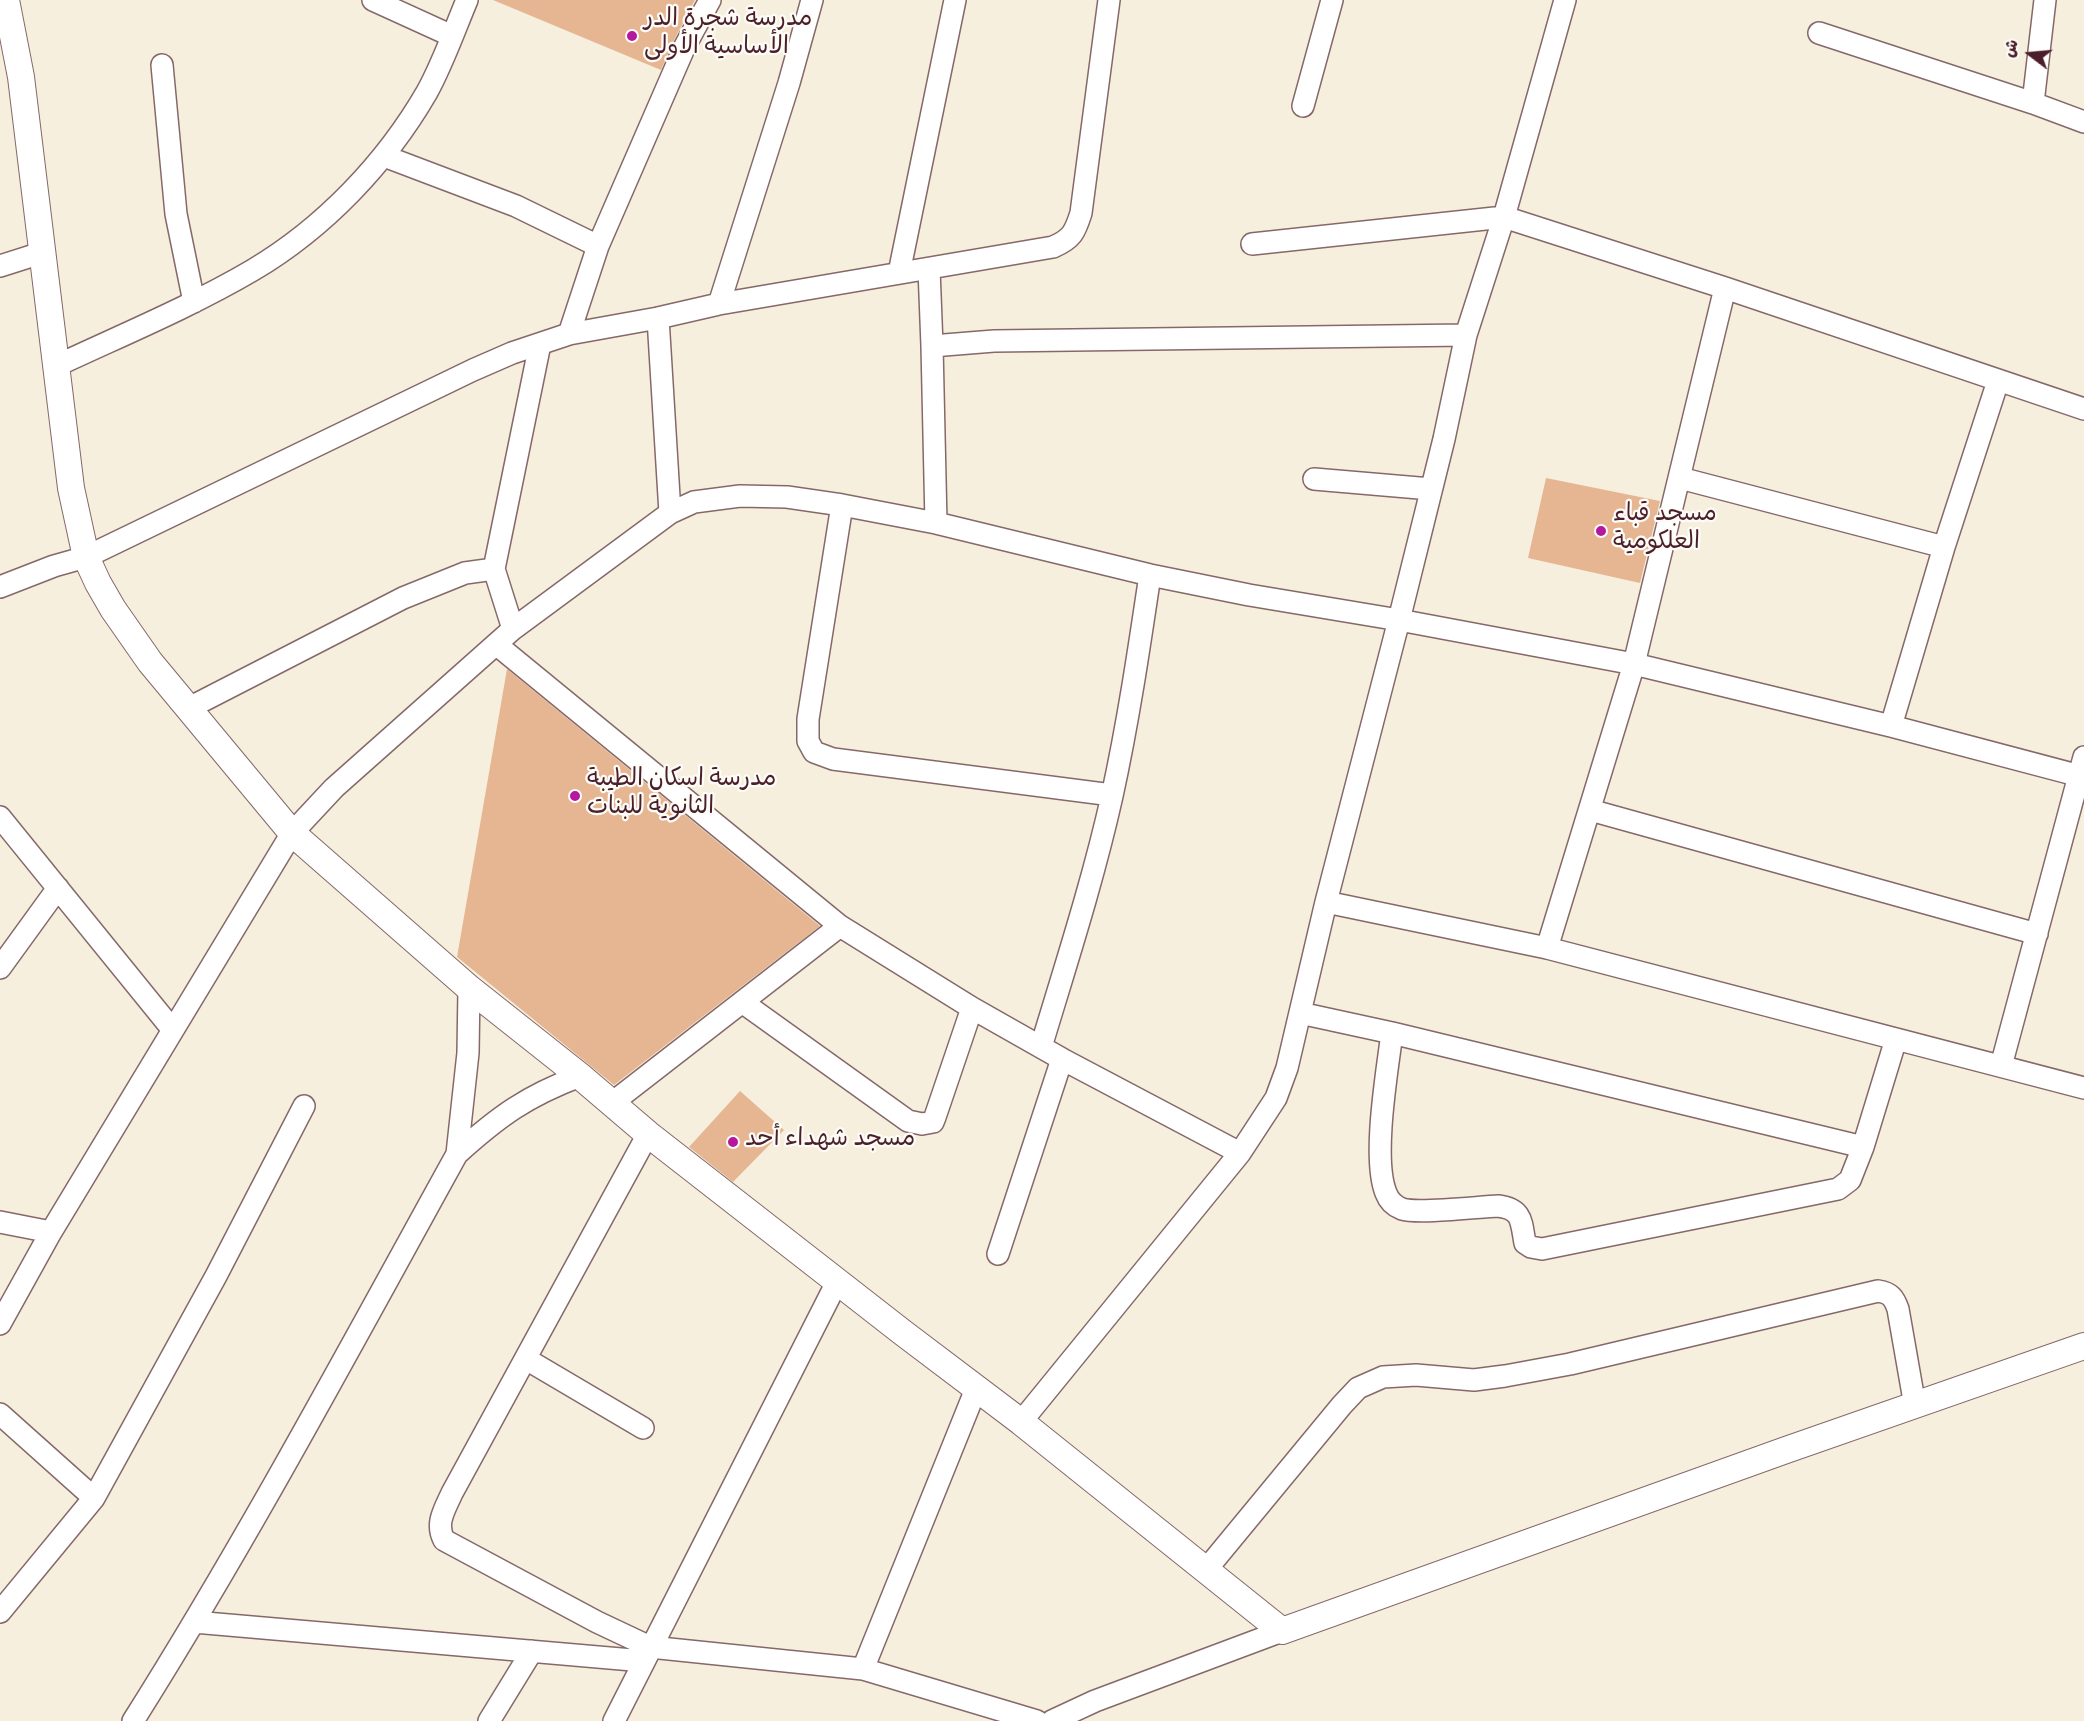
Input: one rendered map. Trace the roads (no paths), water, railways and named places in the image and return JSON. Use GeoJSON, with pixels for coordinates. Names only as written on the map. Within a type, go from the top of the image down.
{"type":"FeatureCollection","features":[{"type":"Feature","properties":{"kind":"street"},"geometry":{"type":"LineString","coordinates":[[6,0],[21,77],[71,488],[86,557],[113,609],[150,662],[292,833],[469,987],[648,1134],[1021,1422],[1282,1631]]}},
{"type":"Feature","properties":{"kind":"street"},"geometry":{"type":"LineString","coordinates":[[374,0],[452,36]]}},
{"type":"Feature","properties":{"kind":"street"},"geometry":{"type":"LineString","coordinates":[[56,366],[194,302],[255,269],[294,242],[335,207],[384,156],[426,93],[467,0]]}},
{"type":"Feature","properties":{"kind":"street"},"geometry":{"type":"LineString","coordinates":[[569,334],[598,246],[685,46],[710,0]]}},
{"type":"Feature","properties":{"kind":"street"},"geometry":{"type":"LineString","coordinates":[[719,304],[789,83],[812,0]]}},
{"type":"Feature","properties":{"kind":"street"},"geometry":{"type":"LineString","coordinates":[[899,273],[955,0]]}},
{"type":"Feature","properties":{"kind":"street"},"geometry":{"type":"LineString","coordinates":[[0,587],[54,566],[86,557],[473,370],[569,334],[719,304],[1053,247],[1071,237],[1081,213],[1109,0]]}},
{"type":"Feature","properties":{"kind":"street"},"geometry":{"type":"LineString","coordinates":[[1303,106],[1332,0]]}},
{"type":"Feature","properties":{"kind":"street"},"geometry":{"type":"LineString","coordinates":[[2033,103],[2045,0]]}},
{"type":"Feature","properties":{"kind":"street"},"geometry":{"type":"LineString","coordinates":[[1021,1422],[1240,1153],[1276,1098],[1287,1068],[1326,903],[1399,620],[1466,335],[1504,217],[1561,1]]}},
{"type":"Feature","properties":{"kind":"street"},"geometry":{"type":"LineString","coordinates":[[1819,33],[2084,122]]}},
{"type":"Feature","properties":{"kind":"street"},"geometry":{"type":"LineString","coordinates":[[162,65],[176,214],[194,302]]}},
{"type":"Feature","properties":{"kind":"street"},"geometry":{"type":"LineString","coordinates":[[384,156],[516,206],[598,246]]}},
{"type":"Feature","properties":{"kind":"street"},"geometry":{"type":"LineString","coordinates":[[1252,244],[1504,217],[1725,288],[2084,409]]}},
{"type":"Feature","properties":{"kind":"street"},"geometry":{"type":"LineString","coordinates":[[0,266],[41,253]]}},
{"type":"Feature","properties":{"kind":"street"},"geometry":{"type":"LineString","coordinates":[[929,269],[933,346],[936,523]]}},
{"type":"Feature","properties":{"kind":"street"},"geometry":{"type":"LineString","coordinates":[[1546,948],[1634,664],[1725,288]]}},
{"type":"Feature","properties":{"kind":"street"},"geometry":{"type":"LineString","coordinates":[[658,318],[670,513]]}},
{"type":"Feature","properties":{"kind":"street"},"geometry":{"type":"LineString","coordinates":[[933,346],[994,341],[1466,335]]}},
{"type":"Feature","properties":{"kind":"street"},"geometry":{"type":"LineString","coordinates":[[513,629],[494,569],[540,344]]}},
{"type":"Feature","properties":{"kind":"street"},"geometry":{"type":"LineString","coordinates":[[1891,726],[1944,547],[1998,381]]}},
{"type":"Feature","properties":{"kind":"street"},"geometry":{"type":"LineString","coordinates":[[1680,478],[1944,547]]}},
{"type":"Feature","properties":{"kind":"street"},"geometry":{"type":"LineString","coordinates":[[1314,479],[1431,489]]}},
{"type":"Feature","properties":{"kind":"street"},"geometry":{"type":"LineString","coordinates":[[0,1323],[51,1232],[292,833],[334,788],[513,629],[670,513],[694,502],[740,496],[787,498],[842,505],[936,523],[1150,575],[1249,596],[1399,620],[1634,664],[2082,770],[2001,1066]]}},
{"type":"Feature","properties":{"kind":"street"},"geometry":{"type":"LineString","coordinates":[[842,505],[808,719],[808,741],[814,752],[833,759],[1112,795]]}},
{"type":"Feature","properties":{"kind":"street"},"geometry":{"type":"LineString","coordinates":[[187,709],[404,598],[465,573],[494,569]]}},
{"type":"Feature","properties":{"kind":"street"},"geometry":{"type":"LineString","coordinates":[[1041,1047],[1112,795],[1132,693],[1150,575]]}},
{"type":"Feature","properties":{"kind":"street"},"geometry":{"type":"LineString","coordinates":[[497,645],[840,926],[972,1008],[1062,1059],[1240,1153]]}},
{"type":"Feature","properties":{"kind":"street"},"geometry":{"type":"LineString","coordinates":[[1590,810],[2037,933]]}},
{"type":"Feature","properties":{"kind":"street"},"geometry":{"type":"LineString","coordinates":[[0,817],[172,1029]]}},
{"type":"Feature","properties":{"kind":"street"},"geometry":{"type":"LineString","coordinates":[[0,968],[58,888]]}},
{"type":"Feature","properties":{"kind":"street"},"geometry":{"type":"LineString","coordinates":[[1326,903],[1546,948],[2084,1088]]}},
{"type":"Feature","properties":{"kind":"street"},"geometry":{"type":"LineString","coordinates":[[612,1103],[840,926]]}},
{"type":"Feature","properties":{"kind":"street"},"geometry":{"type":"LineString","coordinates":[[457,1154],[468,1053],[469,987]]}},
{"type":"Feature","properties":{"kind":"street"},"geometry":{"type":"LineString","coordinates":[[742,1002],[908,1121],[922,1124],[933,1122],[972,1008]]}},
{"type":"Feature","properties":{"kind":"street"},"geometry":{"type":"LineString","coordinates":[[1300,1013],[1392,1033],[1863,1147]]}},
{"type":"Feature","properties":{"kind":"street"},"geometry":{"type":"LineString","coordinates":[[1392,1033],[1382,1119],[1380,1174],[1386,1194],[1392,1204],[1403,1209],[1498,1206],[1511,1208],[1520,1218],[1525,1243],[1535,1249],[1546,1249],[1838,1189],[1851,1180],[1896,1039]]}},
{"type":"Feature","properties":{"kind":"street"},"geometry":{"type":"LineString","coordinates":[[998,1254],[1062,1059]]}},
{"type":"Feature","properties":{"kind":"street"},"geometry":{"type":"LineString","coordinates":[[133,1721],[194,1623],[320,1402],[457,1154],[483,1130],[515,1106],[546,1089],[580,1076]]}},
{"type":"Feature","properties":{"kind":"street"},"geometry":{"type":"LineString","coordinates":[[0,1612],[94,1498],[216,1276],[304,1106]]}},
{"type":"Feature","properties":{"kind":"street"},"geometry":{"type":"LineString","coordinates":[[647,1654],[597,1622],[454,1547],[444,1540],[440,1533],[441,1516],[452,1493],[648,1134]]}},
{"type":"Feature","properties":{"kind":"street"},"geometry":{"type":"LineString","coordinates":[[0,1221],[51,1232]]}},
{"type":"Feature","properties":{"kind":"street"},"geometry":{"type":"LineString","coordinates":[[614,1721],[837,1282]]}},
{"type":"Feature","properties":{"kind":"street"},"geometry":{"type":"LineString","coordinates":[[1205,1571],[1342,1405],[1358,1388],[1383,1377],[1416,1375],[1474,1380],[1505,1376],[1570,1364],[1878,1291],[1886,1292],[1893,1297],[1898,1309],[1915,1406]]}},
{"type":"Feature","properties":{"kind":"street"},"geometry":{"type":"LineString","coordinates":[[1052,1721],[1095,1701],[1282,1631],[1763,1458],[2084,1346]]}},
{"type":"Feature","properties":{"kind":"street"},"geometry":{"type":"LineString","coordinates":[[526,1359],[643,1428]]}},
{"type":"Feature","properties":{"kind":"street"},"geometry":{"type":"LineString","coordinates":[[863,1669],[976,1389]]}},
{"type":"Feature","properties":{"kind":"street"},"geometry":{"type":"LineString","coordinates":[[0,1414],[94,1498]]}},
{"type":"Feature","properties":{"kind":"street"},"geometry":{"type":"LineString","coordinates":[[194,1623],[532,1651],[647,1654],[863,1669],[1037,1721]]}},
{"type":"Feature","properties":{"kind":"street"},"geometry":{"type":"LineString","coordinates":[[489,1721],[532,1651]]}},
{"type":"Feature","properties":{"kind":"place","name":"مدرسة شجرة الدر الأساسية الأولى"},"geometry":{"type":"Point","coordinates":[632,36]}},
{"type":"Feature","properties":{"kind":"place","name":"مسجد قباء العلكومية"},"geometry":{"type":"Point","coordinates":[1601,531]}},
{"type":"Feature","properties":{"kind":"place","name":"مدرسة اسكان الطيبة الثانوية للبنات"},"geometry":{"type":"Point","coordinates":[575,796]}},
{"type":"Feature","properties":{"kind":"place","name":"مسجد شهداء أحد"},"geometry":{"type":"Point","coordinates":[733,1142]}}]}
